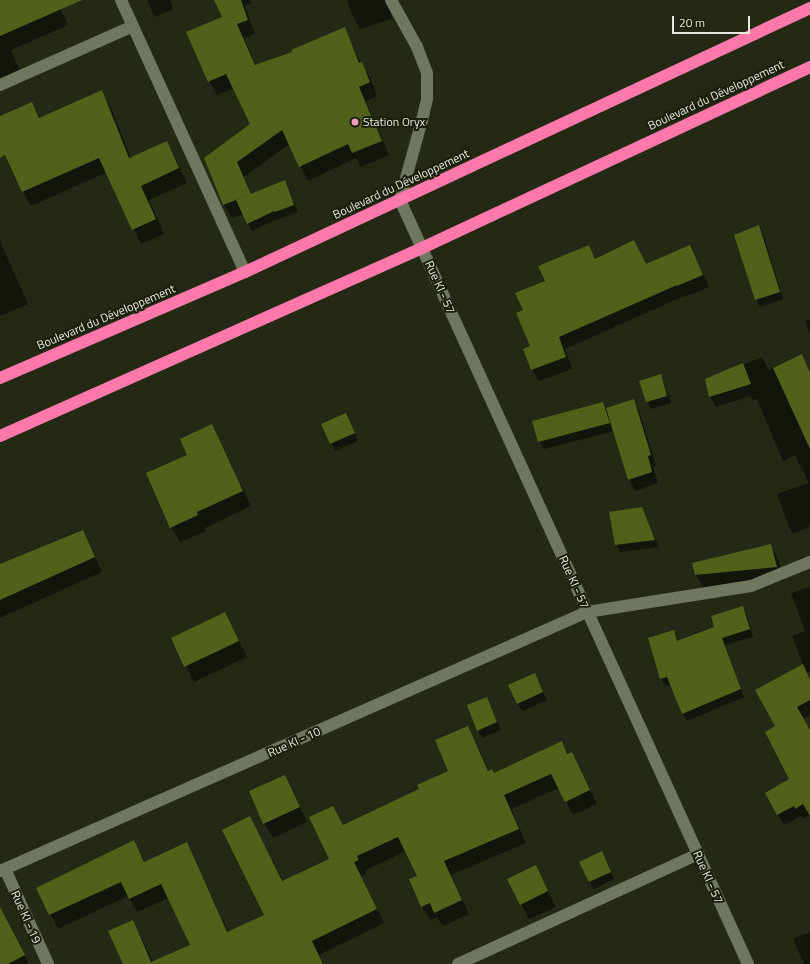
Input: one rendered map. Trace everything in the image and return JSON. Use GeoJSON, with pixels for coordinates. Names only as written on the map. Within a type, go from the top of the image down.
{"type":"FeatureCollection","features":[{"type":"Feature","properties":{"kind":"highway","name":"Boulevard du Développement"},"geometry":{"type":"LineString","coordinates":[[0,378],[245,272],[810,8]]}},
{"type":"Feature","properties":{"kind":"highway","name":"Boulevard du Développement"},"geometry":{"type":"LineString","coordinates":[[0,436],[422,248],[810,67]]}},
{"type":"Feature","properties":{"kind":"street"},"geometry":{"type":"LineString","coordinates":[[121,0],[245,272]]}},
{"type":"Feature","properties":{"kind":"street"},"geometry":{"type":"LineString","coordinates":[[391,0],[417,47],[427,72],[428,83],[427,99],[422,120],[400,200]]}},
{"type":"Feature","properties":{"kind":"street"},"geometry":{"type":"LineString","coordinates":[[0,85],[133,26]]}},
{"type":"Feature","properties":{"kind":"street","name":"Rue KI - 57"},"geometry":{"type":"LineString","coordinates":[[400,200],[748,964]]}},
{"type":"Feature","properties":{"kind":"street","name":"Rue KI - 10"},"geometry":{"type":"LineString","coordinates":[[2,870],[587,612],[751,586],[810,562]]}},
{"type":"Feature","properties":{"kind":"street"},"geometry":{"type":"LineString","coordinates":[[458,964],[698,854]]}},
{"type":"Feature","properties":{"kind":"street","name":"Rue KI - 19"},"geometry":{"type":"LineString","coordinates":[[2,870],[48,964]]}},
{"type":"Feature","properties":{"kind":"building"},"geometry":{"type":"Polygon","coordinates":[[[0,0],[82,0],[0,36],[0,0]]]}},
{"type":"Feature","properties":{"kind":"building"},"geometry":{"type":"Polygon","coordinates":[[[214,0],[241,0],[248,20],[237,24],[255,65],[292,52],[291,50],[345,27],[359,63],[362,62],[370,82],[359,87],[382,141],[352,153],[348,144],[299,167],[282,130],[237,162],[251,194],[223,205],[204,158],[250,124],[226,74],[208,82],[186,32],[222,17],[214,0]]]}},
{"type":"Feature","properties":{"kind":"building"},"geometry":{"type":"Polygon","coordinates":[[[102,90],[129,158],[167,141],[179,168],[141,186],[156,219],[132,230],[99,158],[22,192],[5,155],[0,158],[0,116],[32,102],[39,118],[102,90]]]}},
{"type":"Feature","properties":{"kind":"building"},"geometry":{"type":"Polygon","coordinates":[[[285,180],[294,205],[275,212],[274,211],[247,224],[236,200],[285,180]]]}},
{"type":"Feature","properties":{"kind":"building"},"geometry":{"type":"Polygon","coordinates":[[[759,225],[780,292],[755,300],[734,235],[759,225]]]}},
{"type":"Feature","properties":{"kind":"building"},"geometry":{"type":"Polygon","coordinates":[[[634,240],[646,264],[690,245],[703,275],[559,337],[566,357],[531,370],[523,349],[530,346],[516,313],[523,310],[515,293],[545,281],[538,266],[589,245],[595,259],[634,240]]]}},
{"type":"Feature","properties":{"kind":"building"},"geometry":{"type":"Polygon","coordinates":[[[802,354],[810,373],[810,449],[773,368],[802,354]]]}},
{"type":"Feature","properties":{"kind":"building"},"geometry":{"type":"Polygon","coordinates":[[[743,363],[751,384],[709,397],[705,379],[743,363]]]}},
{"type":"Feature","properties":{"kind":"building"},"geometry":{"type":"Polygon","coordinates":[[[661,374],[667,396],[646,402],[639,381],[661,374]]]}},
{"type":"Feature","properties":{"kind":"building"},"geometry":{"type":"Polygon","coordinates":[[[634,399],[651,455],[648,456],[652,472],[628,480],[606,408],[634,399]]]}},
{"type":"Feature","properties":{"kind":"building"},"geometry":{"type":"Polygon","coordinates":[[[603,402],[610,423],[538,442],[532,421],[603,402]]]}},
{"type":"Feature","properties":{"kind":"building"},"geometry":{"type":"Polygon","coordinates":[[[346,413],[355,433],[330,444],[321,424],[346,413]]]}},
{"type":"Feature","properties":{"kind":"building"},"geometry":{"type":"Polygon","coordinates":[[[212,424],[243,491],[197,512],[198,515],[170,528],[146,473],[187,455],[180,439],[212,424]]]}},
{"type":"Feature","properties":{"kind":"building"},"geometry":{"type":"Polygon","coordinates":[[[642,507],[655,540],[615,545],[609,512],[642,507]]]}},
{"type":"Feature","properties":{"kind":"building"},"geometry":{"type":"Polygon","coordinates":[[[83,530],[95,557],[0,600],[0,564],[83,530]]]}},
{"type":"Feature","properties":{"kind":"building"},"geometry":{"type":"Polygon","coordinates":[[[771,544],[777,567],[695,575],[692,563],[771,544]]]}},
{"type":"Feature","properties":{"kind":"building"},"geometry":{"type":"Polygon","coordinates":[[[743,606],[750,629],[722,638],[741,689],[682,714],[667,677],[660,679],[648,638],[674,630],[677,641],[714,627],[711,616],[743,606]]]}},
{"type":"Feature","properties":{"kind":"building"},"geometry":{"type":"Polygon","coordinates":[[[225,612],[239,641],[184,667],[171,638],[225,612]]]}},
{"type":"Feature","properties":{"kind":"building"},"geometry":{"type":"Polygon","coordinates":[[[803,664],[810,680],[810,700],[797,707],[810,730],[810,816],[803,804],[795,809],[794,806],[777,815],[765,793],[789,779],[765,732],[775,726],[755,690],[803,664]]]}},
{"type":"Feature","properties":{"kind":"building"},"geometry":{"type":"Polygon","coordinates":[[[535,673],[543,692],[517,704],[508,685],[535,673]]]}},
{"type":"Feature","properties":{"kind":"building"},"geometry":{"type":"Polygon","coordinates":[[[487,697],[497,722],[477,731],[467,705],[487,697]]]}},
{"type":"Feature","properties":{"kind":"building"},"geometry":{"type":"Polygon","coordinates":[[[468,726],[488,771],[492,769],[494,773],[562,741],[567,754],[572,752],[590,790],[565,802],[551,774],[504,795],[519,829],[444,861],[462,900],[434,913],[430,903],[421,907],[409,879],[417,876],[398,837],[357,856],[359,860],[354,862],[377,909],[312,941],[323,964],[123,964],[108,931],[133,920],[151,962],[190,945],[161,884],[129,899],[121,882],[49,915],[36,888],[134,840],[144,862],[187,842],[227,932],[264,915],[222,830],[250,816],[282,881],[329,859],[309,817],[333,806],[343,825],[419,789],[417,785],[448,771],[435,740],[468,726]]]}},
{"type":"Feature","properties":{"kind":"building"},"geometry":{"type":"Polygon","coordinates":[[[285,775],[300,807],[263,824],[249,791],[285,775]]]}},
{"type":"Feature","properties":{"kind":"building"},"geometry":{"type":"Polygon","coordinates":[[[602,851],[611,872],[589,882],[579,862],[602,851]]]}},
{"type":"Feature","properties":{"kind":"building"},"geometry":{"type":"Polygon","coordinates":[[[536,865],[548,891],[520,905],[507,879],[536,865]]]}},
{"type":"Feature","properties":{"kind":"building"},"geometry":{"type":"Polygon","coordinates":[[[0,907],[25,955],[8,964],[0,964],[0,907]]]}},
{"type":"Feature","properties":{"kind":"place","name":"Station Oryx"},"geometry":{"type":"Point","coordinates":[355,122]}}]}
